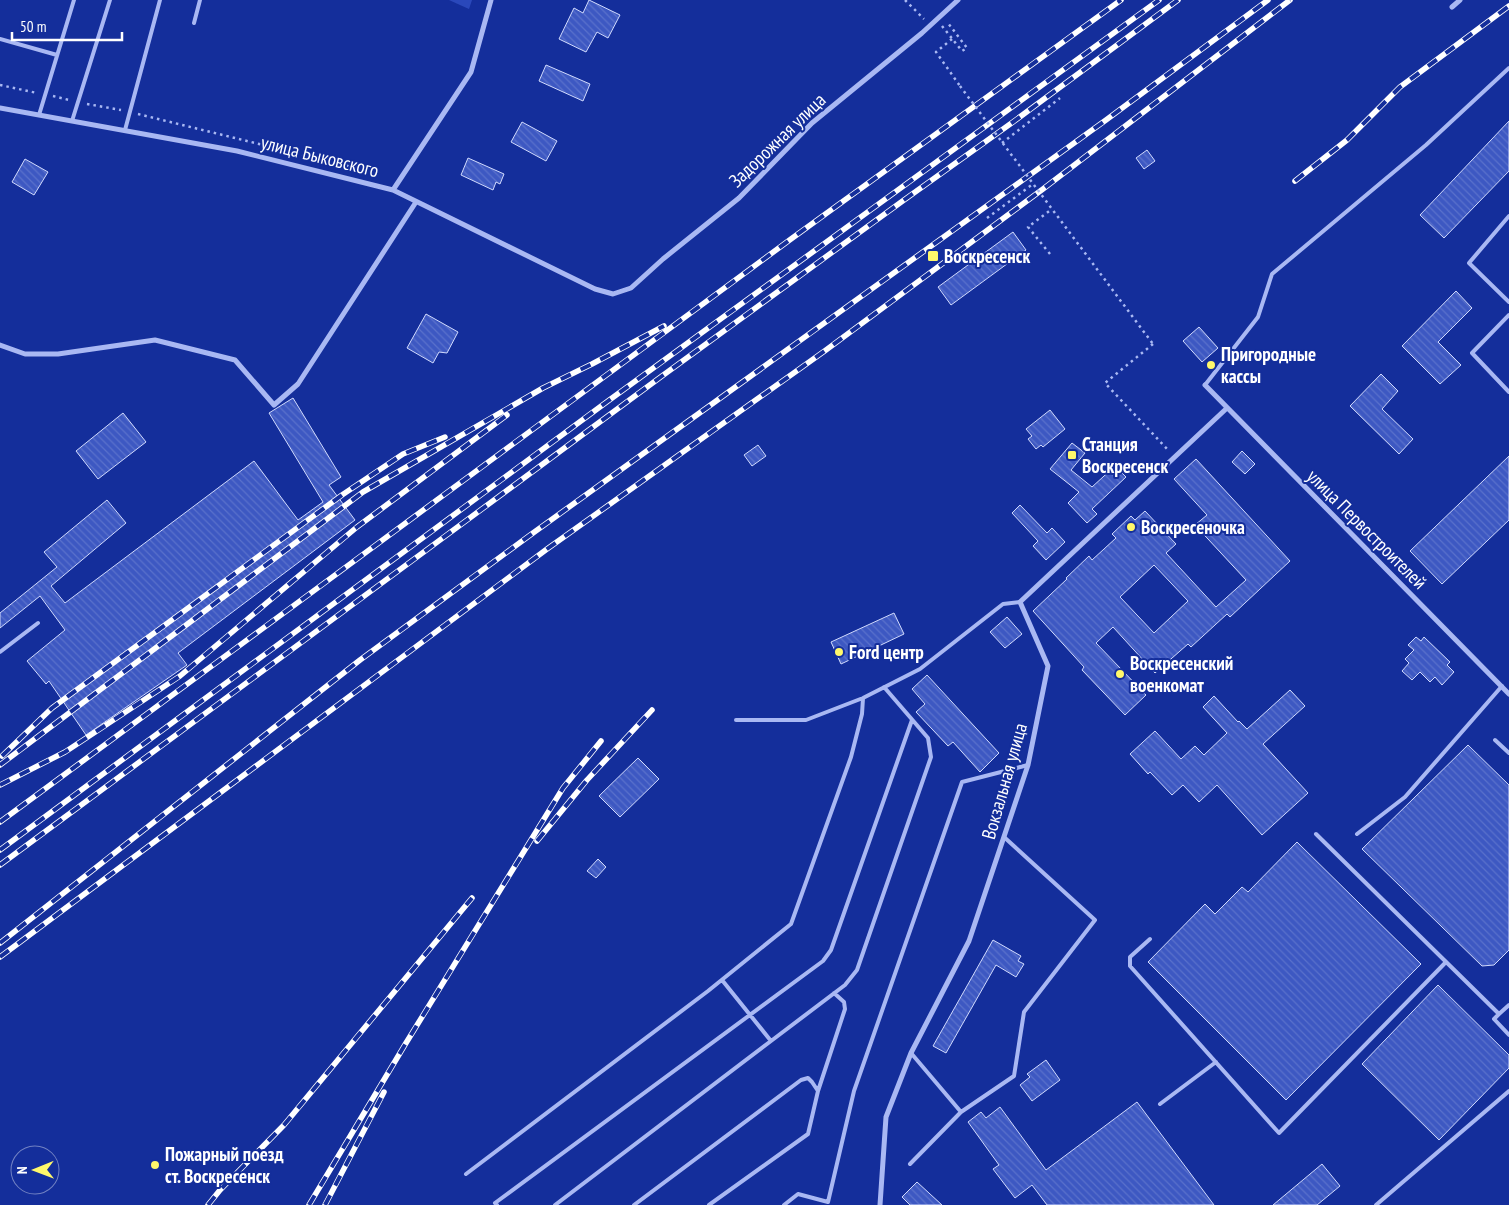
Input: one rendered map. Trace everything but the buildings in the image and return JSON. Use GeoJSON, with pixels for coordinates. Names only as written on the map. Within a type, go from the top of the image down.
{"type":"FeatureCollection","features":[{"type":"Feature","properties":{"kind":"street"},"geometry":{"type":"LineString","coordinates":[[393,190],[471,72],[492,0]]}},
{"type":"Feature","properties":{"kind":"street","name":"Задорожная улица"},"geometry":{"type":"LineString","coordinates":[[614,294],[631,288],[663,259],[739,198],[812,123],[931,25],[958,0]]}},
{"type":"Feature","properties":{"kind":"street"},"geometry":{"type":"LineString","coordinates":[[1452,6],[1460,0]]}},
{"type":"Feature","properties":{"kind":"street","name":"улица Быковского"},"geometry":{"type":"LineString","coordinates":[[0,108],[237,151],[393,190],[595,289],[614,294]]}},
{"type":"Feature","properties":{"kind":"street"},"geometry":{"type":"LineString","coordinates":[[0,344],[25,354],[58,354],[155,340],[235,360],[274,405],[298,384],[416,202]]}},
{"type":"Feature","properties":{"kind":"street","name":"улица Первостроителей"},"geometry":{"type":"LineString","coordinates":[[1205,385],[1509,694]]}},
{"type":"Feature","properties":{"kind":"street"},"geometry":{"type":"LineString","coordinates":[[1020,602],[1227,408]]}},
{"type":"Feature","properties":{"kind":"street","name":"Вокзальная улица"},"geometry":{"type":"LineString","coordinates":[[880,1205],[886,1117],[910,1053],[969,941],[1028,765],[1048,666],[1020,602]]}},
{"type":"Feature","properties":{"kind":"lane"},"geometry":{"type":"LineString","coordinates":[[39,115],[74,0]]}},
{"type":"Feature","properties":{"kind":"lane"},"geometry":{"type":"LineString","coordinates":[[72,121],[110,0]]}},
{"type":"Feature","properties":{"kind":"lane"},"geometry":{"type":"LineString","coordinates":[[125,130],[160,0]]}},
{"type":"Feature","properties":{"kind":"lane"},"geometry":{"type":"LineString","coordinates":[[194,23],[200,0]]}},
{"type":"Feature","properties":{"kind":"lane"},"geometry":{"type":"LineString","coordinates":[[0,39],[57,55]]}},
{"type":"Feature","properties":{"kind":"lane"},"geometry":{"type":"LineString","coordinates":[[1205,385],[1258,317],[1272,274],[1426,145],[1509,68]]}},
{"type":"Feature","properties":{"kind":"lane"},"geometry":{"type":"LineString","coordinates":[[1509,216],[1469,263],[1509,302]]}},
{"type":"Feature","properties":{"kind":"lane"},"geometry":{"type":"LineString","coordinates":[[1509,315],[1472,353],[1509,392]]}},
{"type":"Feature","properties":{"kind":"lane"},"geometry":{"type":"LineString","coordinates":[[736,720],[806,720],[863,698],[920,669],[1003,604],[1020,602]]}},
{"type":"Feature","properties":{"kind":"lane"},"geometry":{"type":"LineString","coordinates":[[0,652],[38,623]]}},
{"type":"Feature","properties":{"kind":"lane"},"geometry":{"type":"LineString","coordinates":[[1357,834],[1405,797],[1502,686]]}},
{"type":"Feature","properties":{"kind":"lane"},"geometry":{"type":"LineString","coordinates":[[555,1205],[845,985],[857,970],[931,756],[928,738],[884,687]]}},
{"type":"Feature","properties":{"kind":"lane"},"geometry":{"type":"LineString","coordinates":[[466,1174],[722,980],[792,924],[850,757],[862,714],[863,698]]}},
{"type":"Feature","properties":{"kind":"lane"},"geometry":{"type":"LineString","coordinates":[[497,1205],[495,1203],[751,1016],[823,961],[831,950],[912,720]]}},
{"type":"Feature","properties":{"kind":"lane"},"geometry":{"type":"LineString","coordinates":[[1495,740],[1509,753]]}},
{"type":"Feature","properties":{"kind":"lane"},"geometry":{"type":"LineString","coordinates":[[784,1205],[798,1194],[826,1204],[854,1091],[962,782],[1028,765]]}},
{"type":"Feature","properties":{"kind":"lane"},"geometry":{"type":"LineString","coordinates":[[1316,834],[1499,1014]]}},
{"type":"Feature","properties":{"kind":"lane"},"geometry":{"type":"LineString","coordinates":[[910,1164],[960,1112],[1014,1076],[1024,1012],[1095,920],[1004,837]]}},
{"type":"Feature","properties":{"kind":"lane"},"geometry":{"type":"LineString","coordinates":[[1150,939],[1130,957],[1130,966],[1279,1133],[1446,962]]}},
{"type":"Feature","properties":{"kind":"lane"},"geometry":{"type":"LineString","coordinates":[[722,980],[771,1041]]}},
{"type":"Feature","properties":{"kind":"lane"},"geometry":{"type":"LineString","coordinates":[[709,1205],[808,1134],[818,1091],[845,1009],[844,1002],[834,993]]}},
{"type":"Feature","properties":{"kind":"lane"},"geometry":{"type":"LineString","coordinates":[[1509,1005],[1494,1019],[1509,1035]]}},
{"type":"Feature","properties":{"kind":"lane"},"geometry":{"type":"LineString","coordinates":[[910,1053],[960,1112]]}},
{"type":"Feature","properties":{"kind":"lane"},"geometry":{"type":"LineString","coordinates":[[1160,1104],[1216,1062]]}},
{"type":"Feature","properties":{"kind":"lane"},"geometry":{"type":"LineString","coordinates":[[634,1205],[801,1080],[808,1078],[818,1091]]}},
{"type":"Feature","properties":{"kind":"lane"},"geometry":{"type":"LineString","coordinates":[[1376,1205],[1509,1091]]}},
{"type":"Feature","properties":{"kind":"path"},"geometry":{"type":"LineString","coordinates":[[905,0],[931,25]]}},
{"type":"Feature","properties":{"kind":"path"},"geometry":{"type":"LineString","coordinates":[[940,24],[962,51],[967,48],[942,15]]}},
{"type":"Feature","properties":{"kind":"path"},"geometry":{"type":"LineString","coordinates":[[952,39],[936,52],[1153,344],[1105,383],[1175,457]]}},
{"type":"Feature","properties":{"kind":"path"},"geometry":{"type":"LineString","coordinates":[[0,85],[129,112],[378,175]]}},
{"type":"Feature","properties":{"kind":"path"},"geometry":{"type":"LineString","coordinates":[[1002,143],[1060,98]]}},
{"type":"Feature","properties":{"kind":"path"},"geometry":{"type":"LineString","coordinates":[[987,218],[1033,184]]}},
{"type":"Feature","properties":{"kind":"path"},"geometry":{"type":"LineString","coordinates":[[1050,254],[1028,227],[1052,209]]}},
{"type":"Feature","properties":{"kind":"green space"},"geometry":{"type":"Polygon","coordinates":[[[449,0],[472,0],[469,9],[449,0]]]}},
{"type":"Feature","properties":{"kind":"railway"},"geometry":{"type":"LineString","coordinates":[[0,822],[791,239],[1121,0]]}},
{"type":"Feature","properties":{"kind":"railway"},"geometry":{"type":"LineString","coordinates":[[0,850],[608,401],[1159,0]]}},
{"type":"Feature","properties":{"kind":"railway"},"geometry":{"type":"LineString","coordinates":[[0,865],[662,376],[1178,0]]}},
{"type":"Feature","properties":{"kind":"railway"},"geometry":{"type":"LineString","coordinates":[[0,943],[360,660],[1106,120],[1268,0]]}},
{"type":"Feature","properties":{"kind":"railway"},"geometry":{"type":"LineString","coordinates":[[0,957],[547,549],[826,350],[1043,189],[1290,0]]}},
{"type":"Feature","properties":{"kind":"railway"},"geometry":{"type":"LineString","coordinates":[[1295,181],[1347,140],[1400,87],[1509,6]]}},
{"type":"Feature","properties":{"kind":"railway"},"geometry":{"type":"LineString","coordinates":[[0,765],[363,492],[543,388],[664,326]]}},
{"type":"Feature","properties":{"kind":"railway"},"geometry":{"type":"LineString","coordinates":[[0,785],[65,752],[180,676],[357,527],[507,415]]}},
{"type":"Feature","properties":{"kind":"railway"},"geometry":{"type":"LineString","coordinates":[[2,756],[52,708],[342,495],[403,454],[445,437]]}},
{"type":"Feature","properties":{"kind":"railway"},"geometry":{"type":"LineString","coordinates":[[537,841],[587,780],[652,710]]}},
{"type":"Feature","properties":{"kind":"railway"},"geometry":{"type":"LineString","coordinates":[[309,1205],[563,788],[601,741]]}},
{"type":"Feature","properties":{"kind":"railway"},"geometry":{"type":"LineString","coordinates":[[208,1205],[220,1190],[284,1125],[472,898]]}},
{"type":"Feature","properties":{"kind":"railway"},"geometry":{"type":"LineString","coordinates":[[325,1205],[384,1092]]}},
{"type":"Feature","properties":{"kind":"place","name":"Воскресенск"},"geometry":{"type":"Point","coordinates":[933,256]}},
{"type":"Feature","properties":{"kind":"place","name":"Пригородные кассы"},"geometry":{"type":"Point","coordinates":[1211,365]}},
{"type":"Feature","properties":{"kind":"place","name":"Станция Воскресенск"},"geometry":{"type":"Point","coordinates":[1072,455]}},
{"type":"Feature","properties":{"kind":"place","name":"Воскресеночка"},"geometry":{"type":"Point","coordinates":[1131,527]}},
{"type":"Feature","properties":{"kind":"place","name":"Ford центр"},"geometry":{"type":"Point","coordinates":[839,652]}},
{"type":"Feature","properties":{"kind":"place","name":"Воскресенский военкомат"},"geometry":{"type":"Point","coordinates":[1120,674]}},
{"type":"Feature","properties":{"kind":"place","name":"Пожарный поезд ст. Воскресенск"},"geometry":{"type":"Point","coordinates":[155,1165]}}]}
